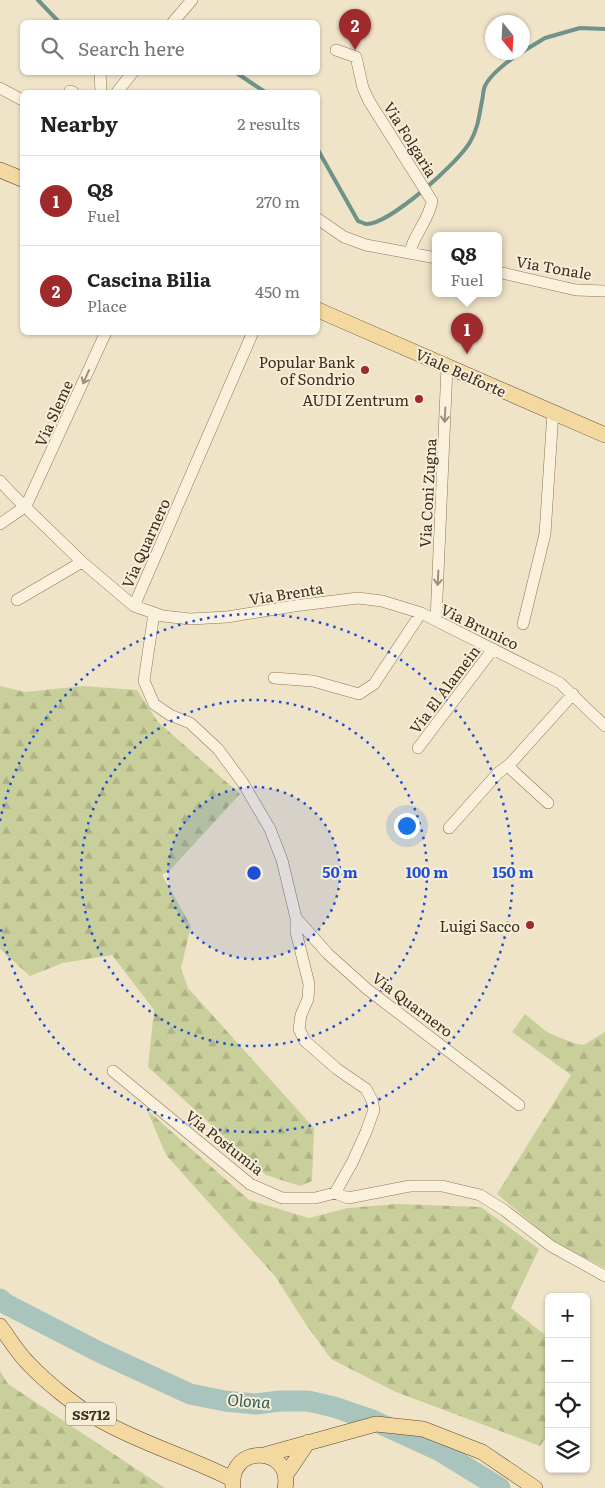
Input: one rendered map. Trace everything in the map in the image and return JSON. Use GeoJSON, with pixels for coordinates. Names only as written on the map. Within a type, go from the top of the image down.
{"type":"FeatureCollection","features":[{"type":"Feature","properties":{"kind":"main road"},"geometry":{"type":"LineString","coordinates":[[0,170],[20,178]]}},
{"type":"Feature","properties":{"kind":"main road","name":"Viale Belforte"},"geometry":{"type":"LineString","coordinates":[[320,311],[605,435]]}},
{"type":"Feature","properties":{"kind":"main road","name":"SS712"},"geometry":{"type":"LineString","coordinates":[[0,1326],[27,1362],[60,1392],[99,1419],[160,1448],[207,1466],[233,1484],[237,1467],[241,1462]]}},
{"type":"Feature","properties":{"kind":"main road","name":"SS712"},"geometry":{"type":"LineString","coordinates":[[207,1466],[241,1462],[256,1455],[284,1451],[308,1442],[376,1424],[423,1429],[482,1452],[535,1488]]}},
{"type":"Feature","properties":{"kind":"main road"},"geometry":{"type":"LineString","coordinates":[[285,1482],[308,1442]]}},
{"type":"Feature","properties":{"kind":"main road"},"geometry":{"type":"LineString","coordinates":[[264,1455],[278,1462],[285,1482]]}},
{"type":"Feature","properties":{"kind":"street"},"geometry":{"type":"LineString","coordinates":[[175,20],[192,0]]}},
{"type":"Feature","properties":{"kind":"street","name":"Via Folgaria"},"geometry":{"type":"LineString","coordinates":[[336,50],[356,57],[369,100],[432,201],[431,208],[412,244],[410,252]]}},
{"type":"Feature","properties":{"kind":"street"},"geometry":{"type":"LineString","coordinates":[[100,75],[101,90]]}},
{"type":"Feature","properties":{"kind":"street"},"geometry":{"type":"LineString","coordinates":[[119,90],[131,75]]}},
{"type":"Feature","properties":{"kind":"street"},"geometry":{"type":"LineString","coordinates":[[0,88],[20,99]]}},
{"type":"Feature","properties":{"kind":"street"},"geometry":{"type":"LineString","coordinates":[[320,220],[344,237],[366,245],[432,257]]}},
{"type":"Feature","properties":{"kind":"street","name":"Via Tonale"},"geometry":{"type":"LineString","coordinates":[[502,273],[576,290],[605,290]]}},
{"type":"Feature","properties":{"kind":"street","name":"Via Sleme"},"geometry":{"type":"LineString","coordinates":[[26,506],[105,335]]}},
{"type":"Feature","properties":{"kind":"street","name":"Via Quarnero"},"geometry":{"type":"LineString","coordinates":[[252,335],[134,606],[154,612],[144,681],[154,704],[190,723],[218,749],[243,783],[270,829],[282,860],[296,918],[296,932],[309,984],[308,999],[301,1015],[299,1029],[305,1041],[337,1069],[366,1089],[372,1100],[374,1110],[366,1132],[352,1163],[335,1193]]}},
{"type":"Feature","properties":{"kind":"street","name":"Via Coni Zugna"},"geometry":{"type":"LineString","coordinates":[[436,620],[447,366]]}},
{"type":"Feature","properties":{"kind":"street"},"geometry":{"type":"LineString","coordinates":[[523,624],[545,534],[553,412]]}},
{"type":"Feature","properties":{"kind":"street"},"geometry":{"type":"LineString","coordinates":[[0,481],[82,562],[134,606]]}},
{"type":"Feature","properties":{"kind":"street"},"geometry":{"type":"LineString","coordinates":[[0,524],[26,506]]}},
{"type":"Feature","properties":{"kind":"street"},"geometry":{"type":"LineString","coordinates":[[17,600],[82,562]]}},
{"type":"Feature","properties":{"kind":"street","name":"Via Brenta"},"geometry":{"type":"LineString","coordinates":[[154,612],[163,616],[190,620],[227,617],[358,598],[382,601],[420,613]]}},
{"type":"Feature","properties":{"kind":"street","name":"Via Brunico"},"geometry":{"type":"LineString","coordinates":[[274,678],[314,681],[359,694],[374,684],[420,613],[560,683],[605,726]]}},
{"type":"Feature","properties":{"kind":"street","name":"Via El Alamein"},"geometry":{"type":"LineString","coordinates":[[418,748],[493,649]]}},
{"type":"Feature","properties":{"kind":"street"},"geometry":{"type":"LineString","coordinates":[[449,828],[498,772],[510,764],[573,694]]}},
{"type":"Feature","properties":{"kind":"street"},"geometry":{"type":"LineString","coordinates":[[510,764],[512,770],[548,803]]}},
{"type":"Feature","properties":{"kind":"street","name":"Via Quarnero"},"geometry":{"type":"LineString","coordinates":[[296,918],[328,954],[367,989],[519,1105]]}},
{"type":"Feature","properties":{"kind":"street","name":"Via Postumia"},"geometry":{"type":"LineString","coordinates":[[113,1071],[250,1184],[282,1198],[315,1198],[335,1193],[348,1198],[410,1186],[442,1186],[480,1194],[551,1246],[605,1276]]}},
{"type":"Feature","properties":{"kind":"green space"},"geometry":{"type":"Polygon","coordinates":[[[0,686],[25,692],[83,686],[137,690],[158,722],[240,794],[171,869],[162,875],[191,926],[181,968],[188,988],[314,1128],[312,1181],[300,1186],[266,1175],[148,1067],[154,1010],[112,955],[63,963],[30,976],[0,949],[0,686]]]}},
{"type":"Feature","properties":{"kind":"green space"},"geometry":{"type":"Polygon","coordinates":[[[525,1014],[547,1032],[573,1043],[584,1045],[605,1032],[605,1268],[554,1242],[497,1194],[571,1075],[512,1032],[525,1014]]]}},
{"type":"Feature","properties":{"kind":"green space"},"geometry":{"type":"Polygon","coordinates":[[[147,1110],[249,1200],[309,1218],[348,1208],[397,1204],[481,1207],[539,1249],[511,1308],[545,1335],[545,1439],[540,1446],[396,1392],[331,1359],[275,1276],[166,1155],[147,1110]]]}},
{"type":"Feature","properties":{"kind":"green space"},"geometry":{"type":"Polygon","coordinates":[[[0,1371],[8,1384],[165,1488],[0,1488],[0,1371]]]}},
{"type":"Feature","properties":{"kind":"waterway"},"geometry":{"type":"LineString","coordinates":[[38,0],[57,20]]}},
{"type":"Feature","properties":{"kind":"waterway"},"geometry":{"type":"LineString","coordinates":[[530,47],[545,38],[580,28],[605,29]]}},
{"type":"Feature","properties":{"kind":"waterway"},"geometry":{"type":"LineString","coordinates":[[320,154],[358,221],[366,224],[377,222],[406,204],[422,191],[463,151],[473,137],[477,127],[485,86],[496,72],[511,60]]}},
{"type":"Feature","properties":{"kind":"waterway"},"geometry":{"type":"LineString","coordinates":[[240,75],[262,90]]}},
{"type":"Feature","properties":{"kind":"waterway","name":"Olona"},"geometry":{"type":"LineString","coordinates":[[0,1299],[6,1304],[99,1352],[190,1394],[225,1401],[256,1404],[280,1401],[308,1401],[334,1407],[372,1420],[440,1451],[500,1488]]}},
{"type":"Feature","properties":{"kind":"place","name":"Cascina Bilia"},"geometry":{"type":"Point","coordinates":[355,50]}},
{"type":"Feature","properties":{"kind":"place","name":"Q8"},"geometry":{"type":"Point","coordinates":[467,354]}},
{"type":"Feature","properties":{"kind":"place","name":"Popular Bank of Sondrio"},"geometry":{"type":"Point","coordinates":[365,370]}},
{"type":"Feature","properties":{"kind":"place","name":"AUDI Zentrum"},"geometry":{"type":"Point","coordinates":[419,399]}},
{"type":"Feature","properties":{"kind":"place","name":"Luigi Sacco"},"geometry":{"type":"Point","coordinates":[530,925]}}]}
